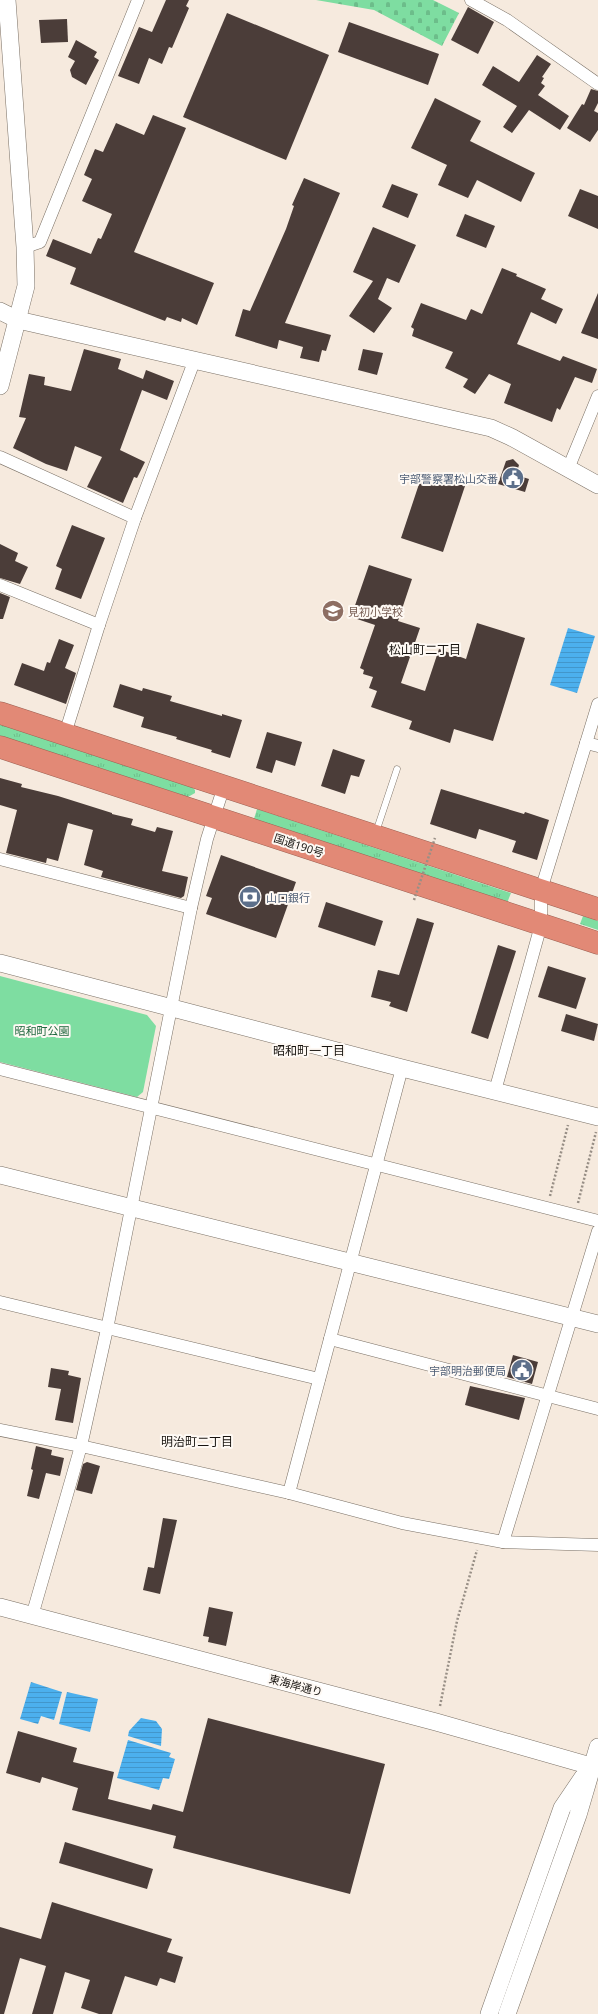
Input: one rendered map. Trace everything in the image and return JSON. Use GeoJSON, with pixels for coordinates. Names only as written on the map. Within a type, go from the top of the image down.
{"type":"FeatureCollection","features":[{"type":"Feature","properties":{"kind":"highway"},"geometry":{"type":"LineString","coordinates":[[0,712],[598,909]]}},
{"type":"Feature","properties":{"kind":"highway","name":"国道190号"},"geometry":{"type":"LineString","coordinates":[[0,747],[598,943]]}},
{"type":"Feature","properties":{"kind":"street"},"geometry":{"type":"LineString","coordinates":[[0,386],[26,286],[25,246],[7,0]]}},
{"type":"Feature","properties":{"kind":"street"},"geometry":{"type":"LineString","coordinates":[[25,246],[40,242],[138,0]]}},
{"type":"Feature","properties":{"kind":"street"},"geometry":{"type":"LineString","coordinates":[[471,0],[507,20],[598,84]]}},
{"type":"Feature","properties":{"kind":"street"},"geometry":{"type":"LineString","coordinates":[[0,311],[18,320],[195,359],[491,428],[511,437],[598,485]]}},
{"type":"Feature","properties":{"kind":"street"},"geometry":{"type":"LineString","coordinates":[[65,734],[99,625],[135,518],[195,359]]}},
{"type":"Feature","properties":{"kind":"street"},"geometry":{"type":"LineString","coordinates":[[568,469],[598,396]]}},
{"type":"Feature","properties":{"kind":"street"},"geometry":{"type":"LineString","coordinates":[[0,457],[135,518]]}},
{"type":"Feature","properties":{"kind":"street"},"geometry":{"type":"LineString","coordinates":[[0,585],[99,625]]}},
{"type":"Feature","properties":{"kind":"street"},"geometry":{"type":"LineString","coordinates":[[495,1091],[541,925],[541,890],[592,744],[598,704]]}},
{"type":"Feature","properties":{"kind":"street"},"geometry":{"type":"LineString","coordinates":[[32,1616],[81,1446],[107,1329],[191,908],[207,839],[224,786]]}},
{"type":"Feature","properties":{"kind":"street"},"geometry":{"type":"LineString","coordinates":[[0,859],[191,908]]}},
{"type":"Feature","properties":{"kind":"street"},"geometry":{"type":"LineString","coordinates":[[0,963],[171,1009],[598,1117]]}},
{"type":"Feature","properties":{"kind":"street"},"geometry":{"type":"LineString","coordinates":[[289,1493],[402,1068]]}},
{"type":"Feature","properties":{"kind":"street"},"geometry":{"type":"LineString","coordinates":[[0,1069],[598,1221]]}},
{"type":"Feature","properties":{"kind":"street"},"geometry":{"type":"LineString","coordinates":[[0,1175],[598,1324]]}},
{"type":"Feature","properties":{"kind":"street"},"geometry":{"type":"LineString","coordinates":[[503,1542],[598,1231]]}},
{"type":"Feature","properties":{"kind":"street"},"geometry":{"type":"LineString","coordinates":[[0,1302],[319,1379]]}},
{"type":"Feature","properties":{"kind":"street"},"geometry":{"type":"LineString","coordinates":[[330,1339],[598,1409]]}},
{"type":"Feature","properties":{"kind":"street"},"geometry":{"type":"LineString","coordinates":[[0,1430],[81,1446],[289,1493],[402,1523],[503,1542],[598,1545]]}},
{"type":"Feature","properties":{"kind":"street","name":"東海岸通り"},"geometry":{"type":"LineString","coordinates":[[0,1607],[436,1722],[596,1770]]}},
{"type":"Feature","properties":{"kind":"street"},"geometry":{"type":"LineString","coordinates":[[507,2014],[578,1815],[596,1770],[598,1747]]}},
{"type":"Feature","properties":{"kind":"street"},"geometry":{"type":"LineString","coordinates":[[489,2014],[562,1808],[596,1770]]}},
{"type":"Feature","properties":{"kind":"lane"},"geometry":{"type":"LineString","coordinates":[[374,835],[397,769]]}},
{"type":"Feature","properties":{"kind":"path"},"geometry":{"type":"LineString","coordinates":[[414,900],[435,838]]}},
{"type":"Feature","properties":{"kind":"path"},"geometry":{"type":"LineString","coordinates":[[546,1208],[572,1110]]}},
{"type":"Feature","properties":{"kind":"path"},"geometry":{"type":"LineString","coordinates":[[575,1215],[598,1124]]}},
{"type":"Feature","properties":{"kind":"path"},"geometry":{"type":"LineString","coordinates":[[436,1722],[458,1621],[480,1538]]}},
{"type":"Feature","properties":{"kind":"green space"},"geometry":{"type":"Polygon","coordinates":[[[316,0],[433,0],[459,13],[442,46],[374,10],[316,0]]]}},
{"type":"Feature","properties":{"kind":"green space"},"geometry":{"type":"Polygon","coordinates":[[[0,724],[192,787],[195,790],[195,793],[188,797],[0,736],[0,724]]]}},
{"type":"Feature","properties":{"kind":"green space"},"geometry":{"type":"Polygon","coordinates":[[[257,809],[511,893],[507,903],[254,819],[257,809]]]}},
{"type":"Feature","properties":{"kind":"green space"},"geometry":{"type":"Polygon","coordinates":[[[583,916],[598,921],[598,930],[580,924],[583,916]]]}},
{"type":"Feature","properties":{"kind":"green space","name":"昭和町公園"},"geometry":{"type":"Polygon","coordinates":[[[0,976],[147,1015],[156,1026],[143,1092],[137,1097],[0,1062],[0,976]]]}},
{"type":"Feature","properties":{"kind":"water"},"geometry":{"type":"Polygon","coordinates":[[[568,628],[595,636],[577,693],[550,685],[568,628]]]}},
{"type":"Feature","properties":{"kind":"water"},"geometry":{"type":"Polygon","coordinates":[[[31,1682],[62,1692],[54,1720],[41,1716],[38,1724],[20,1719],[31,1682]]]}},
{"type":"Feature","properties":{"kind":"water"},"geometry":{"type":"Polygon","coordinates":[[[67,1692],[98,1699],[90,1732],[59,1724],[67,1692]]]}},
{"type":"Feature","properties":{"kind":"water"},"geometry":{"type":"Polygon","coordinates":[[[141,1718],[156,1721],[162,1729],[161,1746],[128,1736],[129,1731],[141,1718]]]}},
{"type":"Feature","properties":{"kind":"water"},"geometry":{"type":"Polygon","coordinates":[[[128,1740],[171,1753],[169,1757],[175,1759],[169,1779],[163,1778],[159,1790],[117,1778],[128,1740]]]}},
{"type":"Feature","properties":{"kind":"building"},"geometry":{"type":"Polygon","coordinates":[[[166,0],[189,0],[186,6],[189,8],[172,48],[169,47],[162,64],[149,58],[139,84],[118,76],[139,27],[152,32],[166,0]]]}},
{"type":"Feature","properties":{"kind":"building"},"geometry":{"type":"Polygon","coordinates":[[[468,7],[494,22],[478,54],[451,40],[468,7]]]}},
{"type":"Feature","properties":{"kind":"building"},"geometry":{"type":"Polygon","coordinates":[[[227,13],[329,55],[286,160],[183,117],[227,13]]]}},
{"type":"Feature","properties":{"kind":"building"},"geometry":{"type":"Polygon","coordinates":[[[67,19],[68,42],[41,43],[39,20],[67,19]]]}},
{"type":"Feature","properties":{"kind":"building"},"geometry":{"type":"Polygon","coordinates":[[[349,22],[439,54],[428,85],[338,52],[349,22]]]}},
{"type":"Feature","properties":{"kind":"building"},"geometry":{"type":"Polygon","coordinates":[[[76,40],[97,52],[94,57],[99,60],[86,85],[72,77],[70,70],[75,61],[68,57],[76,40]]]}},
{"type":"Feature","properties":{"kind":"building"},"geometry":{"type":"Polygon","coordinates":[[[537,55],[551,64],[542,77],[544,78],[541,83],[545,86],[538,95],[569,116],[560,130],[529,110],[512,133],[503,127],[517,106],[482,85],[493,66],[519,82],[537,55]]]}},
{"type":"Feature","properties":{"kind":"building"},"geometry":{"type":"Polygon","coordinates":[[[591,89],[598,91],[598,103],[594,111],[598,113],[598,130],[590,142],[567,128],[582,104],[584,105],[591,89]]]}},
{"type":"Feature","properties":{"kind":"building"},"geometry":{"type":"Polygon","coordinates":[[[435,98],[481,121],[470,141],[535,173],[521,202],[477,180],[468,198],[438,185],[447,165],[411,148],[435,98]]]}},
{"type":"Feature","properties":{"kind":"building"},"geometry":{"type":"Polygon","coordinates":[[[153,115],[186,128],[134,252],[214,283],[197,325],[182,318],[181,322],[167,317],[165,321],[70,284],[76,268],[46,256],[53,239],[91,254],[98,238],[101,239],[112,214],[82,201],[92,179],[84,175],[95,149],[103,152],[116,123],[144,135],[153,115]]]}},
{"type":"Feature","properties":{"kind":"building"},"geometry":{"type":"Polygon","coordinates":[[[304,178],[340,193],[285,323],[331,335],[326,351],[322,350],[319,362],[300,358],[303,347],[279,340],[277,349],[235,336],[243,309],[250,311],[286,229],[294,206],[292,205],[304,178]]]}},
{"type":"Feature","properties":{"kind":"building"},"geometry":{"type":"Polygon","coordinates":[[[392,184],[418,194],[408,218],[382,207],[392,184]]]}},
{"type":"Feature","properties":{"kind":"building"},"geometry":{"type":"Polygon","coordinates":[[[580,189],[598,196],[598,229],[568,216],[580,189]]]}},
{"type":"Feature","properties":{"kind":"building"},"geometry":{"type":"Polygon","coordinates":[[[465,214],[495,226],[486,248],[456,236],[465,214]]]}},
{"type":"Feature","properties":{"kind":"building"},"geometry":{"type":"Polygon","coordinates":[[[373,227],[416,245],[399,283],[387,278],[378,299],[392,308],[374,333],[349,316],[373,281],[353,272],[373,227]]]}},
{"type":"Feature","properties":{"kind":"building"},"geometry":{"type":"Polygon","coordinates":[[[502,268],[546,289],[541,299],[563,309],[556,324],[531,312],[517,344],[560,361],[563,356],[597,369],[592,383],[575,377],[560,410],[557,408],[552,422],[504,403],[511,384],[489,374],[475,394],[463,387],[468,379],[445,368],[453,352],[412,336],[414,329],[411,327],[421,303],[466,320],[471,309],[482,314],[502,268]]]}},
{"type":"Feature","properties":{"kind":"building"},"geometry":{"type":"Polygon","coordinates":[[[598,293],[598,339],[581,333],[598,293]]]}},
{"type":"Feature","properties":{"kind":"building"},"geometry":{"type":"Polygon","coordinates":[[[84,349],[121,359],[118,369],[143,379],[146,370],[174,381],[167,400],[142,390],[120,450],[145,462],[137,478],[134,477],[123,503],[87,487],[102,457],[75,446],[67,471],[46,464],[13,448],[26,418],[19,417],[29,374],[45,377],[44,385],[71,391],[84,349]]]}},
{"type":"Feature","properties":{"kind":"building"},"geometry":{"type":"Polygon","coordinates":[[[363,349],[383,353],[377,375],[358,370],[363,349]]]}},
{"type":"Feature","properties":{"kind":"building"},"geometry":{"type":"Polygon","coordinates":[[[513,459],[519,465],[516,475],[529,479],[525,492],[498,484],[506,461],[513,459]]]}},
{"type":"Feature","properties":{"kind":"building"},"geometry":{"type":"Polygon","coordinates":[[[423,472],[465,486],[443,552],[401,538],[423,472]]]}},
{"type":"Feature","properties":{"kind":"building"},"geometry":{"type":"Polygon","coordinates":[[[72,525],[105,538],[81,599],[55,589],[62,569],[56,566],[72,525]]]}},
{"type":"Feature","properties":{"kind":"building"},"geometry":{"type":"Polygon","coordinates":[[[0,544],[18,553],[15,561],[28,567],[20,584],[0,578],[0,544]]]}},
{"type":"Feature","properties":{"kind":"building"},"geometry":{"type":"Polygon","coordinates":[[[369,565],[412,579],[398,621],[420,628],[401,683],[425,691],[439,649],[466,659],[477,623],[525,638],[493,741],[454,729],[450,743],[409,729],[412,721],[371,707],[377,691],[369,688],[373,677],[363,674],[364,670],[360,668],[375,625],[351,617],[369,565]]]}},
{"type":"Feature","properties":{"kind":"building"},"geometry":{"type":"Polygon","coordinates":[[[0,593],[10,597],[3,619],[0,619],[0,593]]]}},
{"type":"Feature","properties":{"kind":"building"},"geometry":{"type":"Polygon","coordinates":[[[59,639],[74,645],[65,668],[76,673],[66,704],[14,685],[22,663],[44,671],[47,662],[50,663],[59,639]]]}},
{"type":"Feature","properties":{"kind":"building"},"geometry":{"type":"Polygon","coordinates":[[[120,684],[142,691],[143,688],[172,696],[170,701],[222,716],[222,714],[242,720],[230,758],[211,752],[212,750],[176,739],[177,737],[141,727],[144,717],[113,707],[120,684]]]}},
{"type":"Feature","properties":{"kind":"building"},"geometry":{"type":"Polygon","coordinates":[[[267,732],[302,742],[295,766],[276,760],[272,773],[256,768],[267,732]]]}},
{"type":"Feature","properties":{"kind":"building"},"geometry":{"type":"Polygon","coordinates":[[[333,749],[365,760],[359,777],[351,775],[345,794],[321,786],[333,749]]]}},
{"type":"Feature","properties":{"kind":"building"},"geometry":{"type":"Polygon","coordinates":[[[0,778],[22,784],[21,787],[58,796],[112,814],[133,819],[131,825],[155,832],[157,827],[173,831],[162,871],[188,877],[184,896],[181,898],[101,877],[103,871],[84,865],[93,830],[68,823],[58,861],[47,858],[46,863],[6,853],[17,810],[0,805],[0,778]]]}},
{"type":"Feature","properties":{"kind":"building"},"geometry":{"type":"Polygon","coordinates":[[[441,789],[549,820],[537,860],[512,852],[516,841],[479,829],[476,839],[430,824],[441,789]]]}},
{"type":"Feature","properties":{"kind":"building","name":"山口銀行"},"geometry":{"type":"Polygon","coordinates":[[[221,855],[296,882],[276,938],[206,914],[212,898],[206,896],[221,855]]]}},
{"type":"Feature","properties":{"kind":"building"},"geometry":{"type":"Polygon","coordinates":[[[326,902],[383,921],[375,946],[318,927],[326,902]]]}},
{"type":"Feature","properties":{"kind":"building"},"geometry":{"type":"Polygon","coordinates":[[[417,918],[434,923],[407,1012],[389,1006],[391,1002],[371,997],[378,970],[399,975],[417,918]]]}},
{"type":"Feature","properties":{"kind":"building"},"geometry":{"type":"Polygon","coordinates":[[[498,945],[516,951],[488,1039],[471,1033],[498,945]]]}},
{"type":"Feature","properties":{"kind":"building"},"geometry":{"type":"Polygon","coordinates":[[[548,966],[586,978],[576,1009],[538,997],[548,966]]]}},
{"type":"Feature","properties":{"kind":"building"},"geometry":{"type":"Polygon","coordinates":[[[566,1014],[598,1024],[594,1041],[561,1031],[566,1014]]]}},
{"type":"Feature","properties":{"kind":"building"},"geometry":{"type":"Polygon","coordinates":[[[513,1355],[538,1362],[532,1384],[507,1377],[513,1355]]]}},
{"type":"Feature","properties":{"kind":"building"},"geometry":{"type":"Polygon","coordinates":[[[51,1368],[69,1371],[68,1375],[81,1378],[73,1423],[55,1420],[61,1389],[48,1387],[51,1368]]]}},
{"type":"Feature","properties":{"kind":"building"},"geometry":{"type":"Polygon","coordinates":[[[470,1386],[525,1398],[519,1420],[465,1405],[470,1386]]]}},
{"type":"Feature","properties":{"kind":"building"},"geometry":{"type":"Polygon","coordinates":[[[36,1446],[52,1450],[51,1455],[64,1458],[60,1476],[46,1473],[39,1499],[27,1496],[33,1470],[31,1469],[36,1446]]]}},
{"type":"Feature","properties":{"kind":"building"},"geometry":{"type":"Polygon","coordinates":[[[87,1462],[100,1466],[92,1494],[76,1490],[83,1464],[87,1462]]]}},
{"type":"Feature","properties":{"kind":"building"},"geometry":{"type":"Polygon","coordinates":[[[163,1518],[177,1520],[160,1594],[143,1590],[148,1567],[154,1568],[163,1518]]]}},
{"type":"Feature","properties":{"kind":"building"},"geometry":{"type":"Polygon","coordinates":[[[209,1607],[233,1612],[226,1646],[208,1642],[209,1637],[203,1636],[209,1607]]]}},
{"type":"Feature","properties":{"kind":"building"},"geometry":{"type":"Polygon","coordinates":[[[208,1718],[385,1764],[350,1894],[173,1848],[176,1836],[72,1810],[78,1788],[42,1777],[40,1783],[6,1773],[18,1731],[77,1748],[73,1762],[114,1772],[108,1799],[151,1810],[153,1804],[183,1812],[208,1718]]]}},
{"type":"Feature","properties":{"kind":"building"},"geometry":{"type":"Polygon","coordinates":[[[65,1842],[153,1869],[147,1889],[59,1863],[65,1842]]]}},
{"type":"Feature","properties":{"kind":"building"},"geometry":{"type":"Polygon","coordinates":[[[52,1902],[172,1939],[167,1952],[183,1957],[175,1983],[160,1978],[157,1986],[125,1976],[112,2014],[99,2014],[81,2008],[90,1980],[65,1972],[53,2014],[32,2014],[46,1966],[20,1958],[4,2014],[0,2014],[0,1927],[41,1939],[52,1902]]]}},
{"type":"Feature","properties":{"kind":"place","name":"宇部警察署松山交番"},"geometry":{"type":"Point","coordinates":[513,478]}},
{"type":"Feature","properties":{"kind":"place","name":"見初小学校"},"geometry":{"type":"Point","coordinates":[333,611]}},
{"type":"Feature","properties":{"kind":"place","name":"山口銀行"},"geometry":{"type":"Point","coordinates":[250,897]}},
{"type":"Feature","properties":{"kind":"place","name":"宇部明治郵便局"},"geometry":{"type":"Point","coordinates":[522,1370]}},
{"type":"Feature","properties":{"kind":"district","name":"松山町二丁目"},"geometry":{"type":"Point","coordinates":[425,649]}},
{"type":"Feature","properties":{"kind":"district","name":"昭和町一丁目"},"geometry":{"type":"Point","coordinates":[309,1050]}},
{"type":"Feature","properties":{"kind":"district","name":"明治町二丁目"},"geometry":{"type":"Point","coordinates":[197,1441]}}]}
